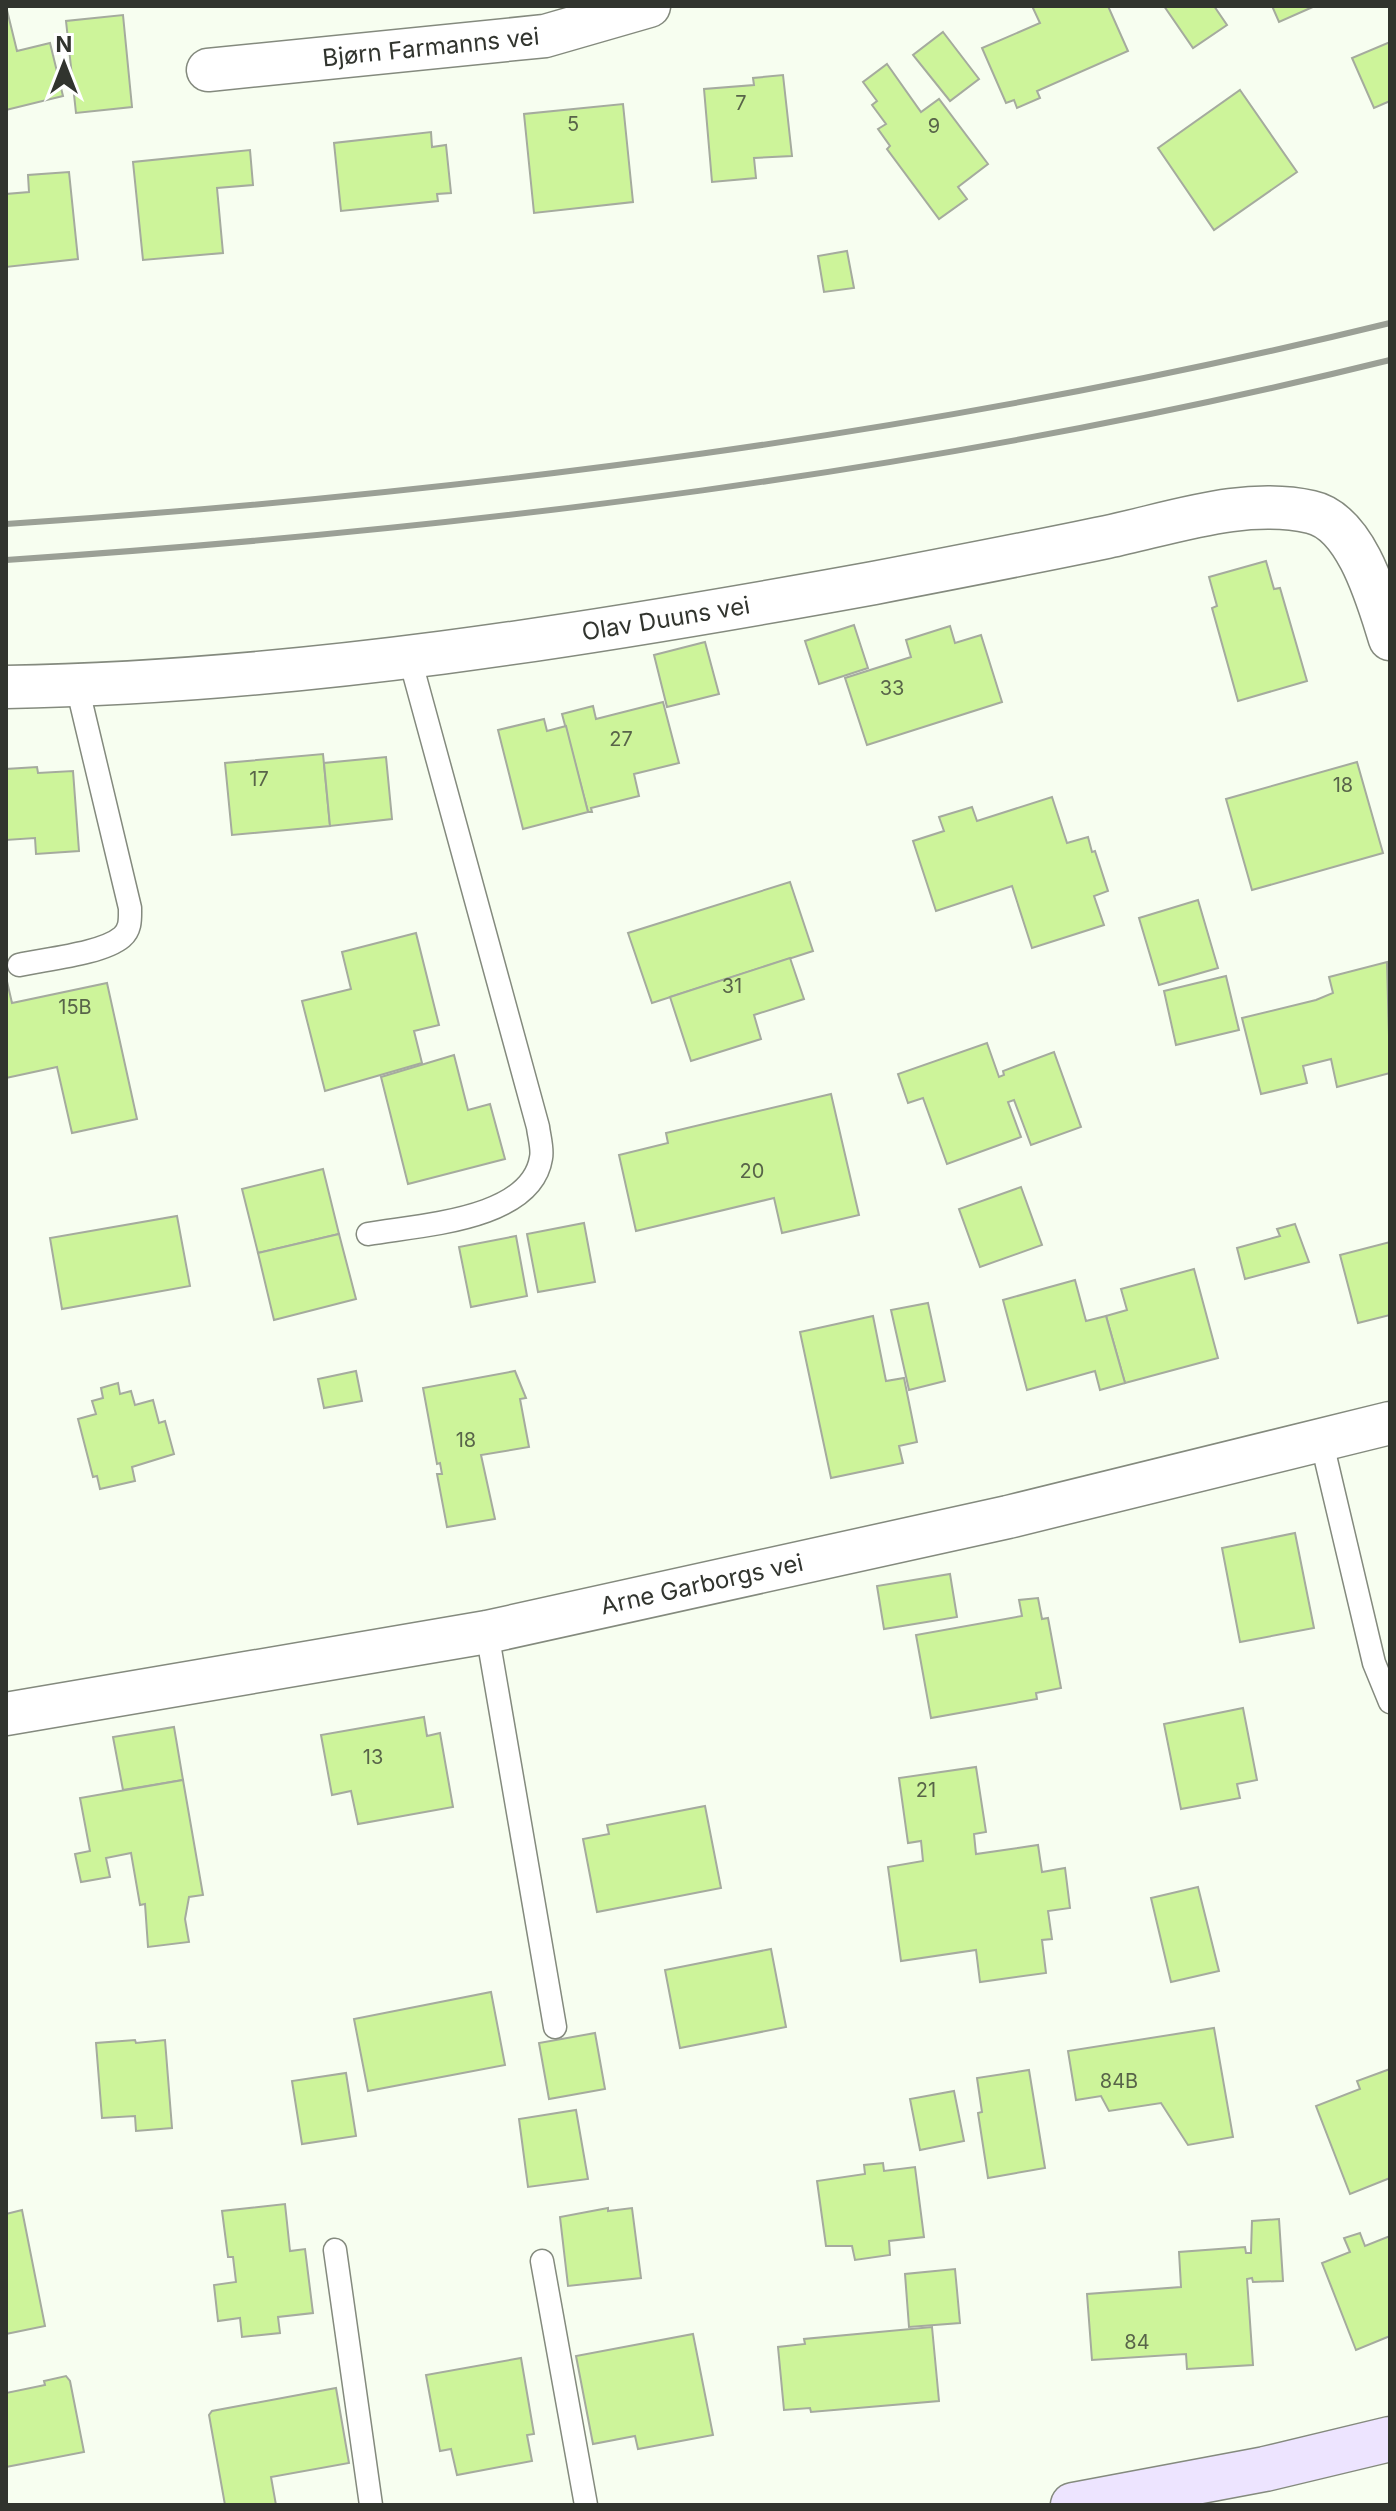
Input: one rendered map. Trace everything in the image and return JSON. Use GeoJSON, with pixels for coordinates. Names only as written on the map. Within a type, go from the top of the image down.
{"type":"FeatureCollection","features":[{"type":"Feature","properties":{"kind":"main road"},"geometry":{"type":"LineString","coordinates":[[1073,2505],[1265,2469],[1390,2439]]}},
{"type":"Feature","properties":{"kind":"street","name":"Bjørn Farmanns vei"},"geometry":{"type":"LineString","coordinates":[[208,70],[545,36],[649,6]]}},
{"type":"Feature","properties":{"kind":"street","name":"Olav Duuns vei"},"geometry":{"type":"LineString","coordinates":[[6,687],[77,686],[410,659],[759,604],[994,561],[1263,505],[1317,513],[1352,542],[1373,585],[1390,639]]}},
{"type":"Feature","properties":{"kind":"street","name":"Arne Garborgs vei"},"geometry":{"type":"LineString","coordinates":[[6,1714],[487,1632],[1008,1517],[1390,1423]]}},
{"type":"Feature","properties":{"kind":"lane"},"geometry":{"type":"LineString","coordinates":[[368,1234],[479,1214],[511,1201],[532,1181],[541,1158],[538,1127],[410,659]]}},
{"type":"Feature","properties":{"kind":"lane"},"geometry":{"type":"LineString","coordinates":[[19,965],[100,947],[121,937],[130,925],[130,908],[77,686]]}},
{"type":"Feature","properties":{"kind":"lane"},"geometry":{"type":"LineString","coordinates":[[1321,1439],[1374,1663],[1390,1702]]}},
{"type":"Feature","properties":{"kind":"lane"},"geometry":{"type":"LineString","coordinates":[[487,1632],[555,2027]]}},
{"type":"Feature","properties":{"kind":"lane"},"geometry":{"type":"LineString","coordinates":[[335,2250],[371,2505]]}},
{"type":"Feature","properties":{"kind":"lane"},"geometry":{"type":"LineString","coordinates":[[542,2261],[586,2505]]}},
{"type":"Feature","properties":{"kind":"building"},"geometry":{"type":"Polygon","coordinates":[[[6,6],[17,51],[50,43],[63,96],[6,110],[6,6]]]}},
{"type":"Feature","properties":{"kind":"building"},"geometry":{"type":"Polygon","coordinates":[[[1032,6],[1108,6],[1128,51],[1037,91],[1040,98],[1017,108],[1014,100],[1006,103],[982,48],[1040,23],[1032,6]]]}},
{"type":"Feature","properties":{"kind":"building"},"geometry":{"type":"Polygon","coordinates":[[[1164,6],[1214,6],[1227,25],[1193,48],[1164,6]]]}},
{"type":"Feature","properties":{"kind":"building"},"geometry":{"type":"Polygon","coordinates":[[[1272,6],[1315,6],[1279,22],[1272,6]]]}},
{"type":"Feature","properties":{"kind":"building"},"geometry":{"type":"Polygon","coordinates":[[[123,15],[132,107],[76,113],[66,21],[123,15]]]}},
{"type":"Feature","properties":{"kind":"building"},"geometry":{"type":"Polygon","coordinates":[[[943,32],[979,79],[950,101],[913,55],[943,32]]]}},
{"type":"Feature","properties":{"kind":"building"},"geometry":{"type":"Polygon","coordinates":[[[1390,42],[1390,101],[1374,108],[1352,58],[1390,42]]]}},
{"type":"Feature","properties":{"kind":"building"},"geometry":{"type":"Polygon","coordinates":[[[887,64],[921,112],[939,99],[988,164],[958,187],[967,199],[939,219],[887,149],[890,146],[878,129],[886,124],[872,105],[877,101],[863,82],[887,64]]]}},
{"type":"Feature","properties":{"kind":"building"},"geometry":{"type":"Polygon","coordinates":[[[783,75],[792,156],[754,158],[756,178],[712,182],[704,89],[754,85],[753,78],[783,75]]]}},
{"type":"Feature","properties":{"kind":"building"},"geometry":{"type":"Polygon","coordinates":[[[1240,90],[1297,172],[1214,230],[1158,148],[1240,90]]]}},
{"type":"Feature","properties":{"kind":"building"},"geometry":{"type":"Polygon","coordinates":[[[623,104],[633,202],[534,213],[524,114],[623,104]]]}},
{"type":"Feature","properties":{"kind":"building"},"geometry":{"type":"Polygon","coordinates":[[[431,132],[432,147],[446,145],[451,193],[437,194],[438,201],[341,211],[334,143],[431,132]]]}},
{"type":"Feature","properties":{"kind":"building"},"geometry":{"type":"Polygon","coordinates":[[[250,150],[253,185],[217,188],[223,253],[143,260],[133,162],[250,150]]]}},
{"type":"Feature","properties":{"kind":"building"},"geometry":{"type":"Polygon","coordinates":[[[69,172],[78,259],[6,267],[6,194],[29,192],[28,175],[69,172]]]}},
{"type":"Feature","properties":{"kind":"building"},"geometry":{"type":"Polygon","coordinates":[[[847,251],[854,288],[824,292],[818,256],[847,251]]]}},
{"type":"Feature","properties":{"kind":"building"},"geometry":{"type":"Polygon","coordinates":[[[1266,561],[1274,589],[1280,588],[1307,681],[1238,701],[1212,608],[1217,606],[1209,577],[1266,561]]]}},
{"type":"Feature","properties":{"kind":"building"},"geometry":{"type":"Polygon","coordinates":[[[854,625],[868,668],[819,684],[805,641],[854,625]]]}},
{"type":"Feature","properties":{"kind":"building"},"geometry":{"type":"Polygon","coordinates":[[[950,626],[955,643],[981,635],[1002,702],[867,745],[845,678],[911,657],[906,640],[950,626]]]}},
{"type":"Feature","properties":{"kind":"building"},"geometry":{"type":"Polygon","coordinates":[[[705,642],[719,694],[667,707],[654,655],[705,642]]]}},
{"type":"Feature","properties":{"kind":"building"},"geometry":{"type":"Polygon","coordinates":[[[663,702],[679,763],[634,774],[639,796],[591,808],[592,812],[588,812],[562,714],[593,706],[596,719],[663,702]]]}},
{"type":"Feature","properties":{"kind":"building"},"geometry":{"type":"Polygon","coordinates":[[[544,719],[547,731],[566,726],[588,812],[523,829],[498,730],[544,719]]]}},
{"type":"Feature","properties":{"kind":"building"},"geometry":{"type":"Polygon","coordinates":[[[323,754],[330,826],[232,835],[225,763],[323,754]]]}},
{"type":"Feature","properties":{"kind":"building"},"geometry":{"type":"Polygon","coordinates":[[[386,757],[392,819],[330,826],[324,763],[386,757]]]}},
{"type":"Feature","properties":{"kind":"building"},"geometry":{"type":"Polygon","coordinates":[[[1357,762],[1383,853],[1252,890],[1226,799],[1357,762]]]}},
{"type":"Feature","properties":{"kind":"building"},"geometry":{"type":"Polygon","coordinates":[[[37,767],[38,773],[73,771],[79,851],[36,854],[35,838],[6,840],[6,769],[37,767]]]}},
{"type":"Feature","properties":{"kind":"building"},"geometry":{"type":"Polygon","coordinates":[[[1052,797],[1067,843],[1088,837],[1092,852],[1095,851],[1108,891],[1094,896],[1104,925],[1032,948],[1012,886],[936,911],[913,841],[944,831],[939,817],[972,807],[977,821],[1052,797]]]}},
{"type":"Feature","properties":{"kind":"building"},"geometry":{"type":"Polygon","coordinates":[[[790,882],[813,951],[652,1003],[628,933],[790,882]]]}},
{"type":"Feature","properties":{"kind":"building"},"geometry":{"type":"Polygon","coordinates":[[[1198,900],[1218,968],[1159,985],[1139,918],[1198,900]]]}},
{"type":"Feature","properties":{"kind":"building"},"geometry":{"type":"Polygon","coordinates":[[[416,933],[439,1025],[414,1031],[422,1063],[325,1091],[302,1001],[351,989],[342,952],[416,933]]]}},
{"type":"Feature","properties":{"kind":"building"},"geometry":{"type":"Polygon","coordinates":[[[790,958],[804,999],[754,1015],[761,1039],[691,1061],[670,997],[790,958]]]}},
{"type":"Feature","properties":{"kind":"building"},"geometry":{"type":"Polygon","coordinates":[[[1387,962],[1390,1073],[1337,1087],[1331,1059],[1303,1066],[1307,1083],[1261,1094],[1242,1018],[1316,1000],[1333,993],[1329,977],[1387,962]]]}},
{"type":"Feature","properties":{"kind":"building"},"geometry":{"type":"Polygon","coordinates":[[[1226,976],[1239,1030],[1176,1045],[1164,991],[1226,976]]]}},
{"type":"Feature","properties":{"kind":"building"},"geometry":{"type":"Polygon","coordinates":[[[6,977],[12,1003],[107,983],[137,1119],[72,1133],[57,1067],[6,1078],[6,977]]]}},
{"type":"Feature","properties":{"kind":"building"},"geometry":{"type":"Polygon","coordinates":[[[987,1043],[999,1077],[1004,1075],[1003,1071],[1054,1052],[1081,1127],[1031,1145],[1014,1100],[1008,1102],[1021,1137],[947,1164],[923,1098],[908,1103],[898,1074],[987,1043]]]}},
{"type":"Feature","properties":{"kind":"building"},"geometry":{"type":"Polygon","coordinates":[[[454,1055],[468,1110],[490,1104],[505,1159],[408,1184],[381,1077],[454,1055]]]}},
{"type":"Feature","properties":{"kind":"building"},"geometry":{"type":"Polygon","coordinates":[[[831,1094],[859,1215],[782,1233],[774,1198],[636,1231],[619,1155],[668,1143],[666,1133],[831,1094]]]}},
{"type":"Feature","properties":{"kind":"building"},"geometry":{"type":"Polygon","coordinates":[[[323,1169],[339,1234],[258,1253],[242,1189],[323,1169]]]}},
{"type":"Feature","properties":{"kind":"building"},"geometry":{"type":"Polygon","coordinates":[[[1021,1187],[1042,1245],[980,1267],[959,1209],[1021,1187]]]}},
{"type":"Feature","properties":{"kind":"building"},"geometry":{"type":"Polygon","coordinates":[[[177,1216],[190,1286],[62,1309],[50,1238],[177,1216]]]}},
{"type":"Feature","properties":{"kind":"building"},"geometry":{"type":"Polygon","coordinates":[[[584,1223],[595,1282],[538,1292],[527,1234],[584,1223]]]}},
{"type":"Feature","properties":{"kind":"building"},"geometry":{"type":"Polygon","coordinates":[[[1295,1224],[1309,1262],[1245,1279],[1237,1248],[1280,1236],[1277,1229],[1295,1224]]]}},
{"type":"Feature","properties":{"kind":"building"},"geometry":{"type":"Polygon","coordinates":[[[339,1234],[356,1299],[274,1320],[258,1253],[339,1234]]]}},
{"type":"Feature","properties":{"kind":"building"},"geometry":{"type":"Polygon","coordinates":[[[516,1236],[527,1296],[471,1307],[459,1247],[516,1236]]]}},
{"type":"Feature","properties":{"kind":"building"},"geometry":{"type":"Polygon","coordinates":[[[1390,1242],[1390,1315],[1358,1323],[1340,1255],[1390,1242]]]}},
{"type":"Feature","properties":{"kind":"building"},"geometry":{"type":"Polygon","coordinates":[[[1194,1269],[1218,1358],[1125,1383],[1106,1316],[1127,1310],[1121,1289],[1194,1269]]]}},
{"type":"Feature","properties":{"kind":"building"},"geometry":{"type":"Polygon","coordinates":[[[1075,1280],[1086,1321],[1106,1316],[1125,1383],[1100,1390],[1095,1371],[1027,1390],[1003,1300],[1075,1280]]]}},
{"type":"Feature","properties":{"kind":"building"},"geometry":{"type":"Polygon","coordinates":[[[928,1303],[945,1381],[909,1390],[891,1310],[928,1303]]]}},
{"type":"Feature","properties":{"kind":"building"},"geometry":{"type":"Polygon","coordinates":[[[873,1316],[886,1381],[904,1378],[917,1442],[899,1446],[903,1463],[831,1478],[800,1332],[873,1316]]]}},
{"type":"Feature","properties":{"kind":"building"},"geometry":{"type":"Polygon","coordinates":[[[356,1371],[362,1401],[324,1408],[318,1379],[356,1371]]]}},
{"type":"Feature","properties":{"kind":"building"},"geometry":{"type":"Polygon","coordinates":[[[515,1371],[526,1398],[520,1399],[529,1447],[481,1455],[495,1519],[447,1527],[437,1474],[442,1474],[440,1463],[437,1464],[423,1388],[515,1371]]]}},
{"type":"Feature","properties":{"kind":"building"},"geometry":{"type":"Polygon","coordinates":[[[118,1383],[120,1394],[131,1391],[135,1405],[153,1400],[159,1423],[165,1421],[174,1454],[132,1467],[135,1481],[100,1489],[97,1476],[93,1477],[78,1419],[96,1414],[92,1401],[103,1398],[101,1388],[118,1383]]]}},
{"type":"Feature","properties":{"kind":"building"},"geometry":{"type":"Polygon","coordinates":[[[1295,1533],[1314,1628],[1240,1642],[1222,1548],[1295,1533]]]}},
{"type":"Feature","properties":{"kind":"building"},"geometry":{"type":"Polygon","coordinates":[[[950,1574],[957,1617],[884,1629],[877,1586],[950,1574]]]}},
{"type":"Feature","properties":{"kind":"building"},"geometry":{"type":"Polygon","coordinates":[[[1038,1598],[1042,1619],[1048,1618],[1061,1688],[1036,1693],[1037,1699],[931,1718],[916,1635],[1022,1616],[1019,1600],[1038,1598]]]}},
{"type":"Feature","properties":{"kind":"building"},"geometry":{"type":"Polygon","coordinates":[[[1243,1708],[1257,1780],[1237,1784],[1240,1798],[1181,1809],[1164,1724],[1243,1708]]]}},
{"type":"Feature","properties":{"kind":"building"},"geometry":{"type":"Polygon","coordinates":[[[424,1717],[427,1736],[440,1733],[453,1807],[358,1824],[351,1791],[332,1795],[321,1735],[424,1717]]]}},
{"type":"Feature","properties":{"kind":"building"},"geometry":{"type":"Polygon","coordinates":[[[174,1727],[183,1780],[123,1790],[113,1737],[174,1727]]]}},
{"type":"Feature","properties":{"kind":"building"},"geometry":{"type":"Polygon","coordinates":[[[976,1767],[986,1832],[974,1834],[976,1854],[1038,1845],[1042,1872],[1065,1868],[1070,1908],[1048,1911],[1052,1939],[1042,1940],[1046,1973],[980,1982],[976,1950],[901,1961],[888,1867],[923,1861],[921,1841],[908,1843],[899,1778],[976,1767]]]}},
{"type":"Feature","properties":{"kind":"building"},"geometry":{"type":"Polygon","coordinates":[[[183,1780],[203,1895],[189,1897],[185,1919],[189,1942],[148,1947],[145,1904],[140,1905],[131,1853],[106,1858],[110,1877],[81,1882],[75,1854],[90,1851],[80,1798],[183,1780]]]}},
{"type":"Feature","properties":{"kind":"building"},"geometry":{"type":"Polygon","coordinates":[[[705,1806],[721,1888],[597,1912],[583,1839],[609,1834],[607,1825],[705,1806]]]}},
{"type":"Feature","properties":{"kind":"building"},"geometry":{"type":"Polygon","coordinates":[[[1198,1887],[1219,1971],[1171,1982],[1151,1898],[1198,1887]]]}},
{"type":"Feature","properties":{"kind":"building"},"geometry":{"type":"Polygon","coordinates":[[[771,1949],[786,2027],[680,2048],[665,1970],[771,1949]]]}},
{"type":"Feature","properties":{"kind":"building"},"geometry":{"type":"Polygon","coordinates":[[[491,1992],[505,2065],[368,2091],[354,2019],[491,1992]]]}},
{"type":"Feature","properties":{"kind":"building"},"geometry":{"type":"Polygon","coordinates":[[[1214,2028],[1233,2137],[1188,2145],[1161,2103],[1109,2111],[1101,2096],[1076,2100],[1068,2051],[1214,2028]]]}},
{"type":"Feature","properties":{"kind":"building"},"geometry":{"type":"Polygon","coordinates":[[[595,2033],[605,2089],[549,2099],[539,2043],[595,2033]]]}},
{"type":"Feature","properties":{"kind":"building"},"geometry":{"type":"Polygon","coordinates":[[[135,2040],[136,2043],[165,2040],[172,2128],[136,2131],[135,2116],[102,2118],[96,2043],[135,2040]]]}},
{"type":"Feature","properties":{"kind":"building"},"geometry":{"type":"Polygon","coordinates":[[[1390,2069],[1390,2178],[1350,2194],[1316,2106],[1360,2089],[1357,2081],[1390,2069]]]}},
{"type":"Feature","properties":{"kind":"building"},"geometry":{"type":"Polygon","coordinates":[[[1029,2070],[1045,2168],[988,2178],[978,2113],[982,2112],[977,2078],[1029,2070]]]}},
{"type":"Feature","properties":{"kind":"building"},"geometry":{"type":"Polygon","coordinates":[[[346,2073],[356,2136],[302,2144],[292,2081],[346,2073]]]}},
{"type":"Feature","properties":{"kind":"building"},"geometry":{"type":"Polygon","coordinates":[[[954,2091],[964,2141],[920,2150],[910,2099],[954,2091]]]}},
{"type":"Feature","properties":{"kind":"building"},"geometry":{"type":"Polygon","coordinates":[[[576,2110],[588,2179],[528,2187],[519,2119],[576,2110]]]}},
{"type":"Feature","properties":{"kind":"building"},"geometry":{"type":"Polygon","coordinates":[[[883,2163],[884,2171],[915,2167],[924,2237],[889,2241],[890,2255],[855,2260],[852,2246],[826,2246],[817,2181],[865,2174],[864,2165],[883,2163]]]}},
{"type":"Feature","properties":{"kind":"building"},"geometry":{"type":"Polygon","coordinates":[[[285,2204],[290,2251],[305,2249],[313,2313],[278,2317],[280,2333],[242,2337],[240,2318],[218,2321],[214,2285],[236,2282],[233,2257],[228,2257],[222,2211],[285,2204]]]}},
{"type":"Feature","properties":{"kind":"building"},"geometry":{"type":"Polygon","coordinates":[[[608,2208],[608,2211],[632,2208],[641,2278],[568,2286],[560,2217],[608,2208]]]}},
{"type":"Feature","properties":{"kind":"building"},"geometry":{"type":"Polygon","coordinates":[[[22,2210],[45,2326],[6,2334],[6,2214],[22,2210]]]}},
{"type":"Feature","properties":{"kind":"building"},"geometry":{"type":"Polygon","coordinates":[[[1279,2219],[1283,2281],[1253,2282],[1252,2278],[1247,2279],[1253,2365],[1187,2369],[1186,2354],[1092,2360],[1087,2294],[1181,2287],[1179,2252],[1245,2247],[1246,2253],[1251,2253],[1252,2221],[1279,2219]]]}},
{"type":"Feature","properties":{"kind":"building"},"geometry":{"type":"Polygon","coordinates":[[[1360,2233],[1365,2246],[1390,2236],[1390,2336],[1356,2350],[1322,2263],[1350,2252],[1344,2238],[1360,2233]]]}},
{"type":"Feature","properties":{"kind":"building"},"geometry":{"type":"Polygon","coordinates":[[[955,2269],[960,2323],[909,2327],[905,2274],[955,2269]]]}},
{"type":"Feature","properties":{"kind":"building"},"geometry":{"type":"Polygon","coordinates":[[[932,2327],[939,2401],[811,2412],[810,2408],[784,2410],[778,2347],[805,2344],[804,2339],[932,2327]]]}},
{"type":"Feature","properties":{"kind":"building"},"geometry":{"type":"Polygon","coordinates":[[[693,2334],[713,2435],[638,2449],[635,2436],[593,2444],[576,2356],[693,2334]]]}},
{"type":"Feature","properties":{"kind":"building"},"geometry":{"type":"Polygon","coordinates":[[[521,2358],[534,2434],[527,2435],[532,2461],[457,2475],[451,2449],[440,2451],[426,2375],[521,2358]]]}},
{"type":"Feature","properties":{"kind":"building"},"geometry":{"type":"Polygon","coordinates":[[[66,2376],[70,2381],[84,2452],[6,2467],[6,2393],[45,2385],[44,2381],[66,2376]]]}},
{"type":"Feature","properties":{"kind":"building"},"geometry":{"type":"Polygon","coordinates":[[[336,2388],[349,2463],[271,2477],[276,2505],[225,2505],[209,2415],[212,2411],[336,2388]]]}},
{"type":"Feature","properties":{"kind":"railway"},"geometry":{"type":"LineString","coordinates":[[6,524],[355,495],[702,454],[1048,397],[1390,323]]}},
{"type":"Feature","properties":{"kind":"railway"},"geometry":{"type":"LineString","coordinates":[[6,560],[355,531],[529,513],[702,490],[1048,434],[1390,360]]}}]}
